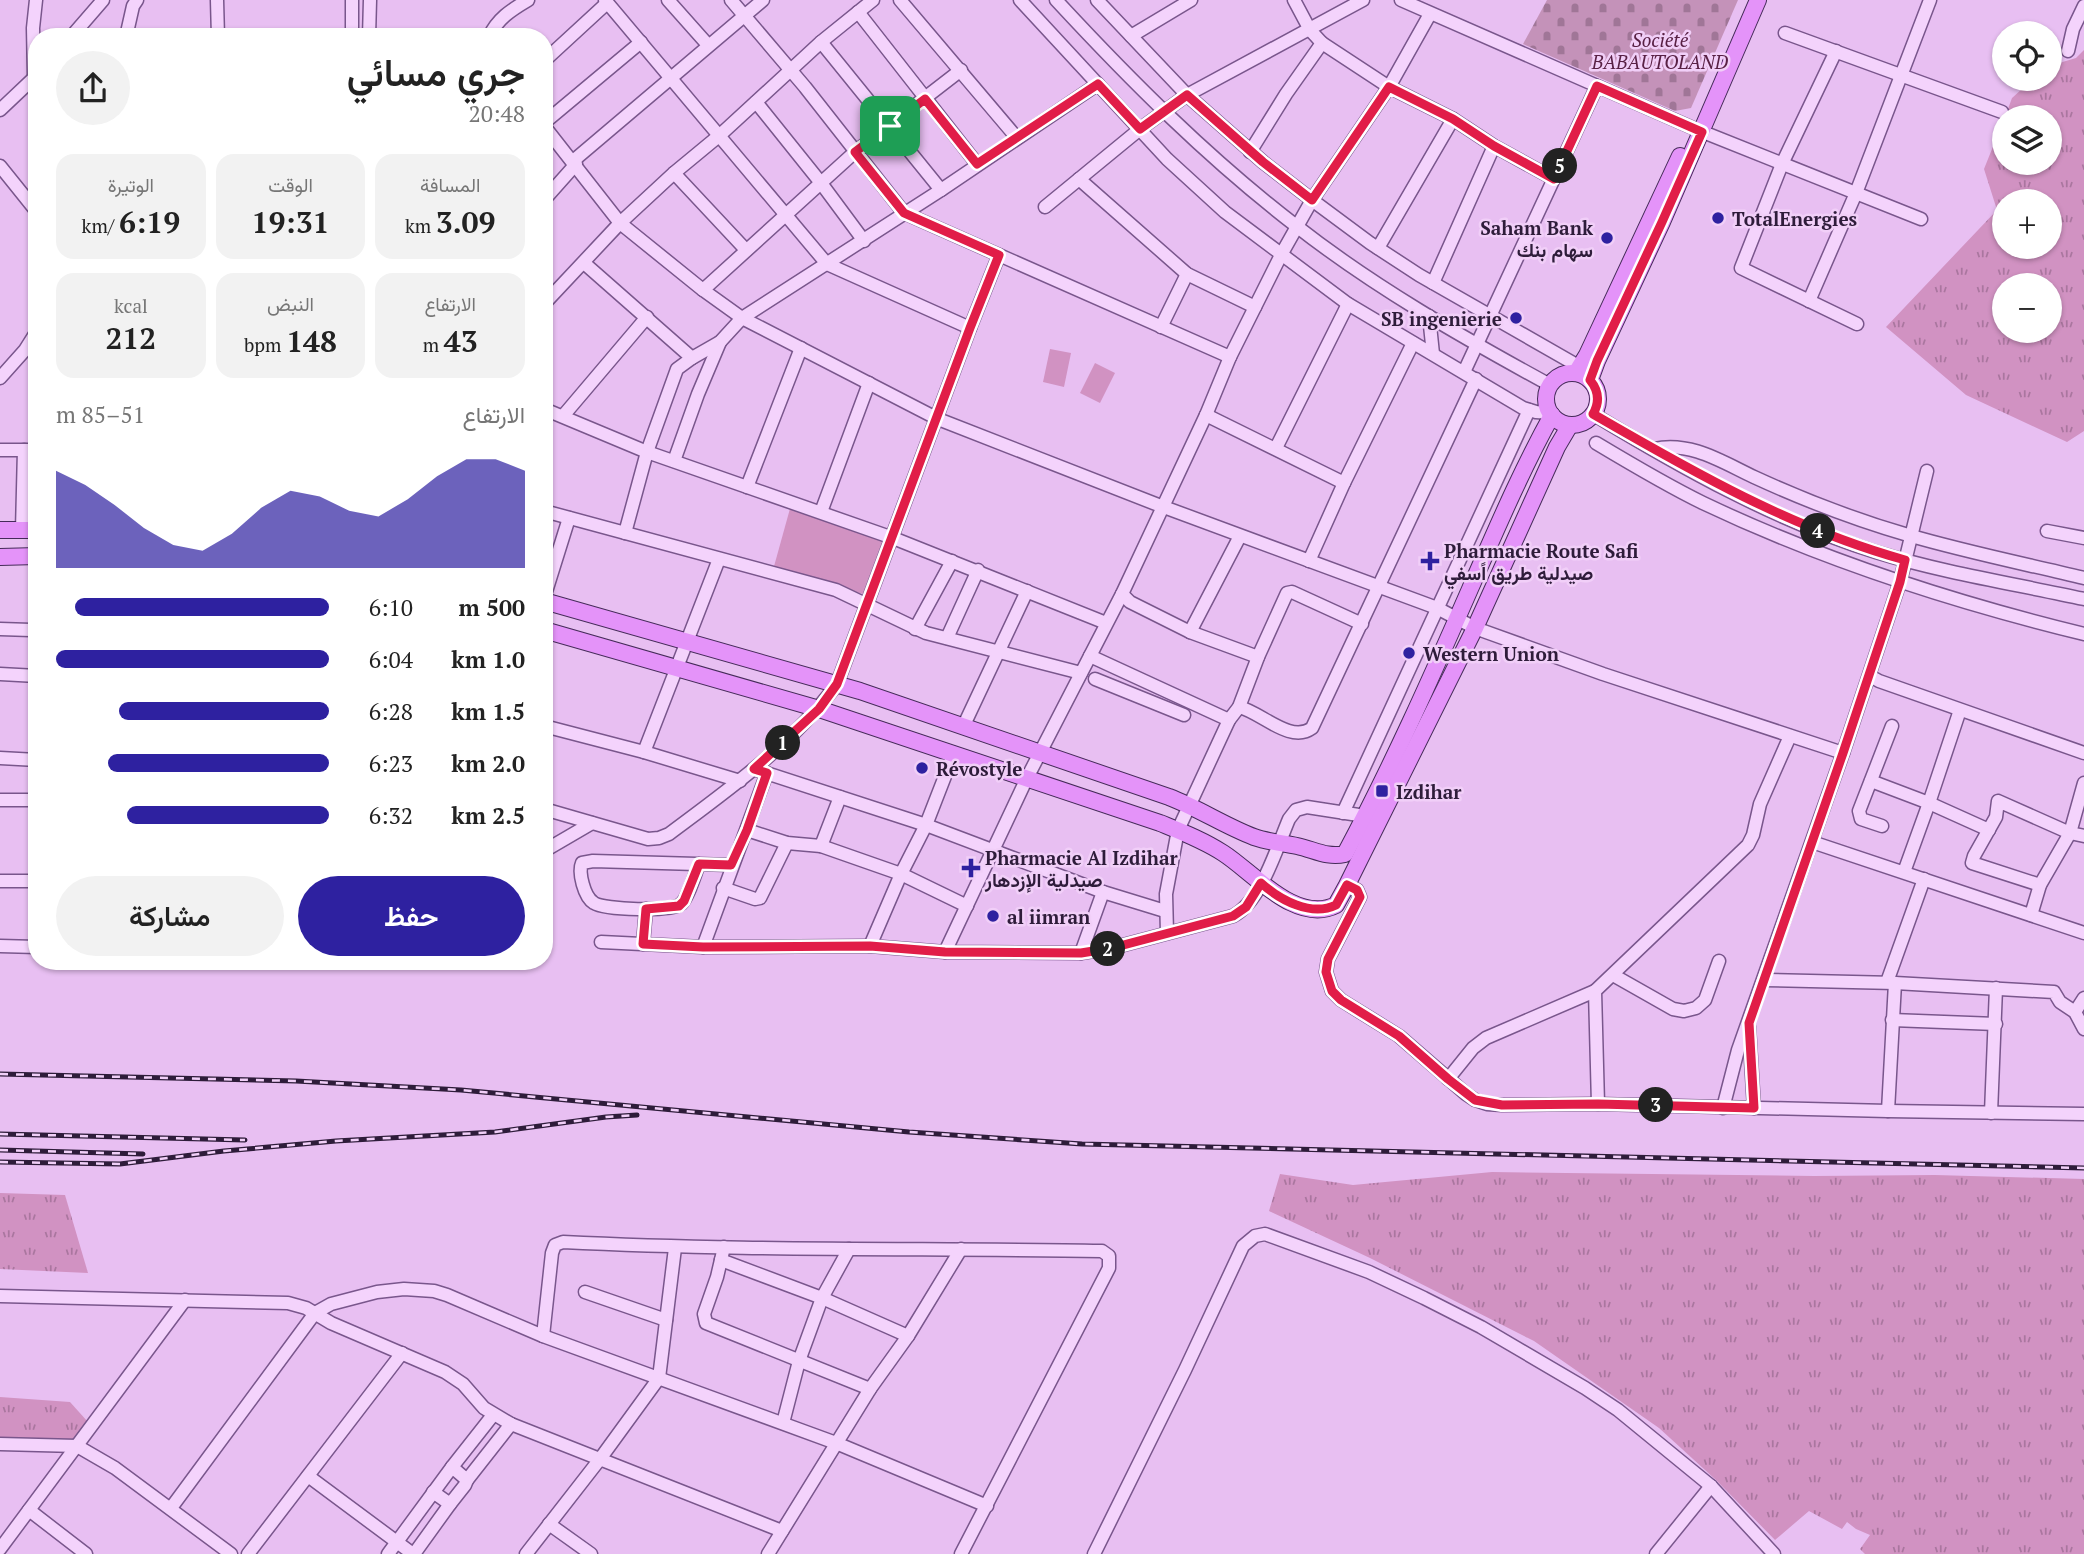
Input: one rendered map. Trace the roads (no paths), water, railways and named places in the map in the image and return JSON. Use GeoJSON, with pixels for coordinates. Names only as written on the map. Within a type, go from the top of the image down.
{"type":"FeatureCollection","features":[{"type":"Feature","properties":{"kind":"main road"},"geometry":{"type":"LineString","coordinates":[[1697,130],[1748,0]]}},
{"type":"Feature","properties":{"kind":"main road"},"geometry":{"type":"LineString","coordinates":[[1582,373],[1758,0]]}},
{"type":"Feature","properties":{"kind":"main road"},"geometry":{"type":"LineString","coordinates":[[1582,373],[1594,385],[1598,403],[1593,414],[1580,424],[1560,422],[1551,414],[1546,402],[1550,385],[1562,375],[1582,373]]}},
{"type":"Feature","properties":{"kind":"main road"},"geometry":{"type":"LineString","coordinates":[[553,602],[837,684],[964,725],[1190,805],[1252,836],[1324,855],[1345,854],[1551,414]]}},
{"type":"Feature","properties":{"kind":"main road"},"geometry":{"type":"LineString","coordinates":[[553,633],[819,709],[1178,830],[1222,852],[1277,895],[1297,905],[1320,910],[1336,905],[1347,885],[1475,628],[1557,447],[1570,425]]}},
{"type":"Feature","properties":{"kind":"main road"},"geometry":{"type":"LineString","coordinates":[[0,530],[28,530]]}},
{"type":"Feature","properties":{"kind":"main road"},"geometry":{"type":"LineString","coordinates":[[0,557],[28,556]]}},
{"type":"Feature","properties":{"kind":"street"},"geometry":{"type":"LineString","coordinates":[[33,28],[36,0]]}},
{"type":"Feature","properties":{"kind":"street"},"geometry":{"type":"LineString","coordinates":[[79,28],[103,0]]}},
{"type":"Feature","properties":{"kind":"street"},"geometry":{"type":"LineString","coordinates":[[128,28],[137,0]]}},
{"type":"Feature","properties":{"kind":"street"},"geometry":{"type":"LineString","coordinates":[[217,0],[218,28]]}},
{"type":"Feature","properties":{"kind":"street"},"geometry":{"type":"LineString","coordinates":[[352,0],[352,28]]}},
{"type":"Feature","properties":{"kind":"street"},"geometry":{"type":"LineString","coordinates":[[369,28],[370,0]]}},
{"type":"Feature","properties":{"kind":"street"},"geometry":{"type":"LineString","coordinates":[[494,28],[507,13],[528,0]]}},
{"type":"Feature","properties":{"kind":"street"},"geometry":{"type":"LineString","coordinates":[[668,0],[708,45]]}},
{"type":"Feature","properties":{"kind":"street"},"geometry":{"type":"LineString","coordinates":[[731,0],[791,70],[904,213],[1230,357]]}},
{"type":"Feature","properties":{"kind":"street"},"geometry":{"type":"LineString","coordinates":[[553,189],[574,163],[763,0]]}},
{"type":"Feature","properties":{"kind":"street"},"geometry":{"type":"LineString","coordinates":[[553,295],[620,223],[674,173],[720,135],[821,42],[873,0]]}},
{"type":"Feature","properties":{"kind":"street"},"geometry":{"type":"LineString","coordinates":[[900,0],[1017,138]]}},
{"type":"Feature","properties":{"kind":"street"},"geometry":{"type":"LineString","coordinates":[[1020,0],[1167,159],[1225,212],[1348,304],[1529,410],[1551,414]]}},
{"type":"Feature","properties":{"kind":"street"},"geometry":{"type":"LineString","coordinates":[[1056,0],[1164,112],[1229,172],[1297,227],[1429,316],[1550,385]]}},
{"type":"Feature","properties":{"kind":"street"},"geometry":{"type":"LineString","coordinates":[[1097,0],[1187,95],[1251,152],[1312,200],[1378,248],[1582,373]]}},
{"type":"Feature","properties":{"kind":"street"},"geometry":{"type":"LineString","coordinates":[[1130,36],[1191,0]]}},
{"type":"Feature","properties":{"kind":"street"},"geometry":{"type":"LineString","coordinates":[[1294,0],[1310,30],[1322,43],[1389,87],[1453,119],[1494,146],[1554,179]]}},
{"type":"Feature","properties":{"kind":"street"},"geometry":{"type":"LineString","coordinates":[[1045,207],[1140,129],[1187,95],[1363,0]]}},
{"type":"Feature","properties":{"kind":"street"},"geometry":{"type":"LineString","coordinates":[[1401,0],[1697,130],[1921,219]]}},
{"type":"Feature","properties":{"kind":"street"},"geometry":{"type":"LineString","coordinates":[[1809,301],[1856,193],[1930,0]]}},
{"type":"Feature","properties":{"kind":"street"},"geometry":{"type":"LineString","coordinates":[[553,52],[606,2],[827,264],[970,328]]}},
{"type":"Feature","properties":{"kind":"street"},"geometry":{"type":"LineString","coordinates":[[2068,51],[2073,29],[2084,6]]}},
{"type":"Feature","properties":{"kind":"street"},"geometry":{"type":"LineString","coordinates":[[858,12],[977,164]]}},
{"type":"Feature","properties":{"kind":"street"},"geometry":{"type":"LineString","coordinates":[[945,952],[1027,778],[1122,594],[1206,415],[1230,357],[1281,255],[1312,200],[1389,87],[1430,14]]}},
{"type":"Feature","properties":{"kind":"street"},"geometry":{"type":"LineString","coordinates":[[1785,33],[1992,108]]}},
{"type":"Feature","properties":{"kind":"street"},"geometry":{"type":"LineString","coordinates":[[553,116],[641,42]]}},
{"type":"Feature","properties":{"kind":"street"},"geometry":{"type":"LineString","coordinates":[[821,42],[941,190]]}},
{"type":"Feature","properties":{"kind":"street"},"geometry":{"type":"LineString","coordinates":[[1251,152],[1286,94],[1322,43]]}},
{"type":"Feature","properties":{"kind":"street"},"geometry":{"type":"LineString","coordinates":[[1836,51],[1782,164],[1741,268],[1857,324]]}},
{"type":"Feature","properties":{"kind":"street"},"geometry":{"type":"LineString","coordinates":[[703,290],[855,152],[961,70]]}},
{"type":"Feature","properties":{"kind":"street"},"geometry":{"type":"LineString","coordinates":[[0,110],[28,84]]}},
{"type":"Feature","properties":{"kind":"street"},"geometry":{"type":"LineString","coordinates":[[625,533],[647,452],[677,369],[720,342],[742,318],[864,241],[1098,84]]}},
{"type":"Feature","properties":{"kind":"street"},"geometry":{"type":"LineString","coordinates":[[1464,372],[1597,86]]}},
{"type":"Feature","properties":{"kind":"street"},"geometry":{"type":"LineString","coordinates":[[756,102],[864,241]]}},
{"type":"Feature","properties":{"kind":"street"},"geometry":{"type":"LineString","coordinates":[[1378,248],[1453,119]]}},
{"type":"Feature","properties":{"kind":"street"},"geometry":{"type":"LineString","coordinates":[[553,136],[620,223],[703,290],[742,318],[938,419],[1240,536],[1437,608],[1475,628],[1603,674],[1843,753]]}},
{"type":"Feature","properties":{"kind":"street"},"geometry":{"type":"LineString","coordinates":[[1433,283],[1494,146]]}},
{"type":"Feature","properties":{"kind":"street"},"geometry":{"type":"LineString","coordinates":[[0,166],[28,199]]}},
{"type":"Feature","properties":{"kind":"street"},"geometry":{"type":"LineString","coordinates":[[674,173],[746,250]]}},
{"type":"Feature","properties":{"kind":"street"},"geometry":{"type":"LineString","coordinates":[[1079,179],[1188,274],[1255,307]]}},
{"type":"Feature","properties":{"kind":"street"},"geometry":{"type":"LineString","coordinates":[[553,812],[648,839],[659,838],[669,834],[740,781],[760,771],[819,709],[837,684],[999,255]]}},
{"type":"Feature","properties":{"kind":"street"},"geometry":{"type":"LineString","coordinates":[[584,263],[692,358]]}},
{"type":"Feature","properties":{"kind":"street"},"geometry":{"type":"LineString","coordinates":[[1161,327],[1188,274]]}},
{"type":"Feature","properties":{"kind":"street"},"geometry":{"type":"LineString","coordinates":[[1276,448],[1348,304]]}},
{"type":"Feature","properties":{"kind":"street"},"geometry":{"type":"LineString","coordinates":[[1429,316],[1433,354]]}},
{"type":"Feature","properties":{"kind":"street"},"geometry":{"type":"LineString","coordinates":[[563,416],[647,317]]}},
{"type":"Feature","properties":{"kind":"street"},"geometry":{"type":"LineString","coordinates":[[674,461],[720,342]]}},
{"type":"Feature","properties":{"kind":"street"},"geometry":{"type":"LineString","coordinates":[[1309,561],[1413,343]]}},
{"type":"Feature","properties":{"kind":"street"},"geometry":{"type":"LineString","coordinates":[[0,378],[28,345]]}},
{"type":"Feature","properties":{"kind":"street"},"geometry":{"type":"LineString","coordinates":[[747,487],[801,348]]}},
{"type":"Feature","properties":{"kind":"street"},"geometry":{"type":"LineString","coordinates":[[1239,707],[1287,730],[1298,733],[1312,728],[1476,379]]}},
{"type":"Feature","properties":{"kind":"street"},"geometry":{"type":"LineString","coordinates":[[821,512],[869,383]]}},
{"type":"Feature","properties":{"kind":"street"},"geometry":{"type":"LineString","coordinates":[[1343,813],[1529,410]]}},
{"type":"Feature","properties":{"kind":"street"},"geometry":{"type":"LineString","coordinates":[[553,412],[647,452],[978,570],[1106,623]]}},
{"type":"Feature","properties":{"kind":"street"},"geometry":{"type":"LineString","coordinates":[[1593,414],[1730,491],[1846,542],[1905,560],[2084,599]]}},
{"type":"Feature","properties":{"kind":"street"},"geometry":{"type":"LineString","coordinates":[[1206,415],[1344,483]]}},
{"type":"Feature","properties":{"kind":"street"},"geometry":{"type":"LineString","coordinates":[[1596,443],[1709,505],[1810,549],[1900,582],[1998,612],[2084,634]]}},
{"type":"Feature","properties":{"kind":"street"},"geometry":{"type":"LineString","coordinates":[[1654,449],[1679,447],[1695,450],[1815,503],[1911,536],[2084,578]]}},
{"type":"Feature","properties":{"kind":"street"},"geometry":{"type":"LineString","coordinates":[[0,450],[28,450]]}},
{"type":"Feature","properties":{"kind":"street"},"geometry":{"type":"LineString","coordinates":[[1664,482],[1676,462]]}},
{"type":"Feature","properties":{"kind":"street"},"geometry":{"type":"LineString","coordinates":[[1723,1108],[1734,1065],[1870,676],[1900,582],[1927,471]]}},
{"type":"Feature","properties":{"kind":"street"},"geometry":{"type":"LineString","coordinates":[[553,514],[836,590],[915,629],[1080,673]]}},
{"type":"Feature","properties":{"kind":"street"},"geometry":{"type":"LineString","coordinates":[[553,570],[569,519]]}},
{"type":"Feature","properties":{"kind":"street"},"geometry":{"type":"LineString","coordinates":[[2047,531],[2084,538]]}},
{"type":"Feature","properties":{"kind":"street"},"geometry":{"type":"LineString","coordinates":[[1190,632],[1240,536]]}},
{"type":"Feature","properties":{"kind":"street"},"geometry":{"type":"LineString","coordinates":[[644,752],[719,559]]}},
{"type":"Feature","properties":{"kind":"street"},"geometry":{"type":"LineString","coordinates":[[915,629],[952,561]]}},
{"type":"Feature","properties":{"kind":"street"},"geometry":{"type":"LineString","coordinates":[[947,638],[978,570]]}},
{"type":"Feature","properties":{"kind":"street"},"geometry":{"type":"LineString","coordinates":[[964,725],[1027,591]]}},
{"type":"Feature","properties":{"kind":"street"},"geometry":{"type":"LineString","coordinates":[[1167,933],[1165,911],[1168,880],[1178,830],[1229,720],[1239,707],[1287,593],[1292,592],[1362,624]]}},
{"type":"Feature","properties":{"kind":"street"},"geometry":{"type":"LineString","coordinates":[[1122,594],[1130,602],[1190,632],[1258,657]]}},
{"type":"Feature","properties":{"kind":"street"},"geometry":{"type":"LineString","coordinates":[[0,629],[28,630]]}},
{"type":"Feature","properties":{"kind":"street"},"geometry":{"type":"LineString","coordinates":[[1090,656],[1229,720]]}},
{"type":"Feature","properties":{"kind":"street"},"geometry":{"type":"LineString","coordinates":[[0,674],[28,676]]}},
{"type":"Feature","properties":{"kind":"street"},"geometry":{"type":"LineString","coordinates":[[1870,676],[2084,753]]}},
{"type":"Feature","properties":{"kind":"street"},"geometry":{"type":"LineString","coordinates":[[1095,679],[1184,715]]}},
{"type":"Feature","properties":{"kind":"street"},"geometry":{"type":"LineString","coordinates":[[1135,695],[1142,681]]}},
{"type":"Feature","properties":{"kind":"street"},"geometry":{"type":"LineString","coordinates":[[1904,872],[1960,710]]}},
{"type":"Feature","properties":{"kind":"street"},"geometry":{"type":"LineString","coordinates":[[1882,826],[1860,819],[1859,815],[1892,726]]}},
{"type":"Feature","properties":{"kind":"street"},"geometry":{"type":"LineString","coordinates":[[553,728],[740,781]]}},
{"type":"Feature","properties":{"kind":"street"},"geometry":{"type":"LineString","coordinates":[[1448,1079],[1473,1048],[1486,1038],[1595,991],[1748,845],[1760,804],[1790,736]]}},
{"type":"Feature","properties":{"kind":"street"},"geometry":{"type":"LineString","coordinates":[[870,946],[901,874],[926,825],[954,753]]}},
{"type":"Feature","properties":{"kind":"street"},"geometry":{"type":"LineString","coordinates":[[0,758],[28,760]]}},
{"type":"Feature","properties":{"kind":"street"},"geometry":{"type":"LineString","coordinates":[[760,771],[926,825],[1103,892],[1165,911]]}},
{"type":"Feature","properties":{"kind":"street"},"geometry":{"type":"LineString","coordinates":[[703,947],[731,865],[747,830],[760,771]]}},
{"type":"Feature","properties":{"kind":"street"},"geometry":{"type":"LineString","coordinates":[[1871,781],[1989,830]]}},
{"type":"Feature","properties":{"kind":"street"},"geometry":{"type":"LineString","coordinates":[[2031,915],[2040,885],[2070,833],[2084,783]]}},
{"type":"Feature","properties":{"kind":"street"},"geometry":{"type":"LineString","coordinates":[[821,846],[839,797]]}},
{"type":"Feature","properties":{"kind":"street"},"geometry":{"type":"LineString","coordinates":[[0,800],[28,800]]}},
{"type":"Feature","properties":{"kind":"street"},"geometry":{"type":"LineString","coordinates":[[2040,885],[1972,863],[1997,814],[1998,801],[2070,833],[2084,836]]}},
{"type":"Feature","properties":{"kind":"street"},"geometry":{"type":"LineString","coordinates":[[601,942],[703,947],[870,946],[945,952],[1081,953],[1112,948],[1238,913],[1250,902],[1261,883],[1292,814],[1301,808],[1365,816]]}},
{"type":"Feature","properties":{"kind":"street"},"geometry":{"type":"LineString","coordinates":[[553,845],[592,823]]}},
{"type":"Feature","properties":{"kind":"street"},"geometry":{"type":"LineString","coordinates":[[747,830],[788,843],[821,846],[901,874],[967,906]]}},
{"type":"Feature","properties":{"kind":"street"},"geometry":{"type":"LineString","coordinates":[[642,862],[648,839]]}},
{"type":"Feature","properties":{"kind":"street"},"geometry":{"type":"LineString","coordinates":[[1812,842],[2084,933]]}},
{"type":"Feature","properties":{"kind":"street"},"geometry":{"type":"LineString","coordinates":[[723,888],[755,899],[760,898],[788,843]]}},
{"type":"Feature","properties":{"kind":"street"},"geometry":{"type":"LineString","coordinates":[[699,864],[684,901],[679,906],[646,909],[595,904],[589,899],[580,870],[582,863],[586,861],[642,862],[731,865]]}},
{"type":"Feature","properties":{"kind":"street"},"geometry":{"type":"LineString","coordinates":[[1888,1111],[1891,983],[1924,879]]}},
{"type":"Feature","properties":{"kind":"street"},"geometry":{"type":"LineString","coordinates":[[0,881],[28,881]]}},
{"type":"Feature","properties":{"kind":"street"},"geometry":{"type":"LineString","coordinates":[[1347,885],[1357,890],[1360,897],[1328,959],[1326,972],[1329,985],[1341,1000],[1399,1036],[1475,1100],[1487,1104],[2084,1114]]}},
{"type":"Feature","properties":{"kind":"street"},"geometry":{"type":"LineString","coordinates":[[1081,953],[1103,892]]}},
{"type":"Feature","properties":{"kind":"street"},"geometry":{"type":"LineString","coordinates":[[643,944],[646,909]]}},
{"type":"Feature","properties":{"kind":"street"},"geometry":{"type":"LineString","coordinates":[[0,946],[28,947]]}},
{"type":"Feature","properties":{"kind":"street"},"geometry":{"type":"LineString","coordinates":[[1613,975],[1673,1009],[1684,1011],[1705,1000],[1719,961]]}},
{"type":"Feature","properties":{"kind":"street"},"geometry":{"type":"LineString","coordinates":[[1764,980],[1891,983],[2054,992],[2060,1002],[2075,1012],[2084,1029]]}},
{"type":"Feature","properties":{"kind":"street"},"geometry":{"type":"LineString","coordinates":[[1992,1113],[1996,988]]}},
{"type":"Feature","properties":{"kind":"street"},"geometry":{"type":"LineString","coordinates":[[1595,991],[1598,1104]]}},
{"type":"Feature","properties":{"kind":"street"},"geometry":{"type":"LineString","coordinates":[[2075,1012],[2084,998]]}},
{"type":"Feature","properties":{"kind":"street"},"geometry":{"type":"LineString","coordinates":[[1892,1020],[1996,1024]]}},
{"type":"Feature","properties":{"kind":"street"},"geometry":{"type":"LineString","coordinates":[[1749,1023],[1754,1108]]}},
{"type":"Feature","properties":{"kind":"street"},"geometry":{"type":"LineString","coordinates":[[1094,1554],[1243,1246],[1250,1238],[1260,1234],[1270,1235],[1368,1272],[1481,1327],[1585,1388],[1618,1410],[1711,1486],[1774,1554]]}},
{"type":"Feature","properties":{"kind":"street"},"geometry":{"type":"LineString","coordinates":[[543,1336],[552,1253],[555,1245],[563,1242],[723,1253],[849,1249],[1102,1251],[1109,1256],[1109,1268],[961,1554]]}},
{"type":"Feature","properties":{"kind":"street"},"geometry":{"type":"LineString","coordinates":[[526,1554],[659,1378],[675,1248]]}},
{"type":"Feature","properties":{"kind":"street"},"geometry":{"type":"LineString","coordinates":[[783,1423],[799,1361],[822,1298],[849,1249]]}},
{"type":"Feature","properties":{"kind":"street"},"geometry":{"type":"LineString","coordinates":[[768,1554],[870,1388],[908,1336],[961,1249]]}},
{"type":"Feature","properties":{"kind":"street"},"geometry":{"type":"LineString","coordinates":[[723,1253],[908,1336]]}},
{"type":"Feature","properties":{"kind":"street"},"geometry":{"type":"LineString","coordinates":[[723,1253],[704,1314],[706,1323],[870,1388]]}},
{"type":"Feature","properties":{"kind":"street"},"geometry":{"type":"LineString","coordinates":[[172,1508],[314,1313],[331,1304],[377,1292],[419,1289],[447,1295],[543,1336],[836,1443],[987,1506]]}},
{"type":"Feature","properties":{"kind":"street"},"geometry":{"type":"LineString","coordinates":[[585,1292],[666,1320]]}},
{"type":"Feature","properties":{"kind":"street"},"geometry":{"type":"LineString","coordinates":[[0,1296],[288,1303],[306,1308],[331,1323],[453,1377],[463,1384],[484,1408],[511,1424],[782,1531]]}},
{"type":"Feature","properties":{"kind":"street"},"geometry":{"type":"LineString","coordinates":[[0,1549],[185,1300]]}},
{"type":"Feature","properties":{"kind":"street"},"geometry":{"type":"LineString","coordinates":[[248,1554],[402,1353]]}},
{"type":"Feature","properties":{"kind":"street"},"geometry":{"type":"LineString","coordinates":[[388,1554],[493,1415]]}},
{"type":"Feature","properties":{"kind":"street"},"geometry":{"type":"LineString","coordinates":[[308,1476],[414,1554],[511,1424]]}},
{"type":"Feature","properties":{"kind":"street"},"geometry":{"type":"LineString","coordinates":[[0,1444],[77,1446],[116,1468],[231,1554]]}},
{"type":"Feature","properties":{"kind":"street"},"geometry":{"type":"LineString","coordinates":[[452,1467],[467,1480]]}},
{"type":"Feature","properties":{"kind":"street"},"geometry":{"type":"LineString","coordinates":[[1656,1554],[1711,1486]]}},
{"type":"Feature","properties":{"kind":"street"},"geometry":{"type":"LineString","coordinates":[[433,1492],[450,1504]]}},
{"type":"Feature","properties":{"kind":"street"},"geometry":{"type":"LineString","coordinates":[[29,1510],[86,1554]]}},
{"type":"Feature","properties":{"kind":"street"},"geometry":{"type":"LineString","coordinates":[[549,1524],[591,1554]]}},
{"type":"Feature","properties":{"kind":"railway"},"geometry":{"type":"LineString","coordinates":[[0,1074],[296,1081],[461,1090],[909,1132],[1082,1144],[2084,1168]]}},
{"type":"Feature","properties":{"kind":"railway"},"geometry":{"type":"LineString","coordinates":[[0,1162],[120,1164],[336,1141],[495,1132],[637,1115]]}},
{"type":"Feature","properties":{"kind":"railway"},"geometry":{"type":"LineString","coordinates":[[0,1134],[245,1140]]}},
{"type":"Feature","properties":{"kind":"railway"},"geometry":{"type":"LineString","coordinates":[[0,1150],[143,1154]]}},
{"type":"Feature","properties":{"kind":"place","name":"TotalEnergies"},"geometry":{"type":"Point","coordinates":[1718,218]}},
{"type":"Feature","properties":{"kind":"place","name":"Saham Bank سهام بنك"},"geometry":{"type":"Point","coordinates":[1607,238]}},
{"type":"Feature","properties":{"kind":"place","name":"SB ingenierie"},"geometry":{"type":"Point","coordinates":[1516,318]}},
{"type":"Feature","properties":{"kind":"place","name":"Pharmacie Route Safi صيدلية طريق اًسفي"},"geometry":{"type":"Point","coordinates":[1430,561]}},
{"type":"Feature","properties":{"kind":"place","name":"Western Union"},"geometry":{"type":"Point","coordinates":[1409,653]}},
{"type":"Feature","properties":{"kind":"place","name":"Révostyle"},"geometry":{"type":"Point","coordinates":[922,768]}},
{"type":"Feature","properties":{"kind":"place","name":"Izdihar"},"geometry":{"type":"Point","coordinates":[1382,791]}},
{"type":"Feature","properties":{"kind":"place","name":"Pharmacie Al Izdihar صيدلية الإزدهار"},"geometry":{"type":"Point","coordinates":[971,868]}},
{"type":"Feature","properties":{"kind":"place","name":"al iimran"},"geometry":{"type":"Point","coordinates":[993,916]}},
{"type":"Feature","properties":{"kind":"park label","name":"Société BABAUTOLAND"},"geometry":{"type":"Point","coordinates":[1660,50]}}]}
